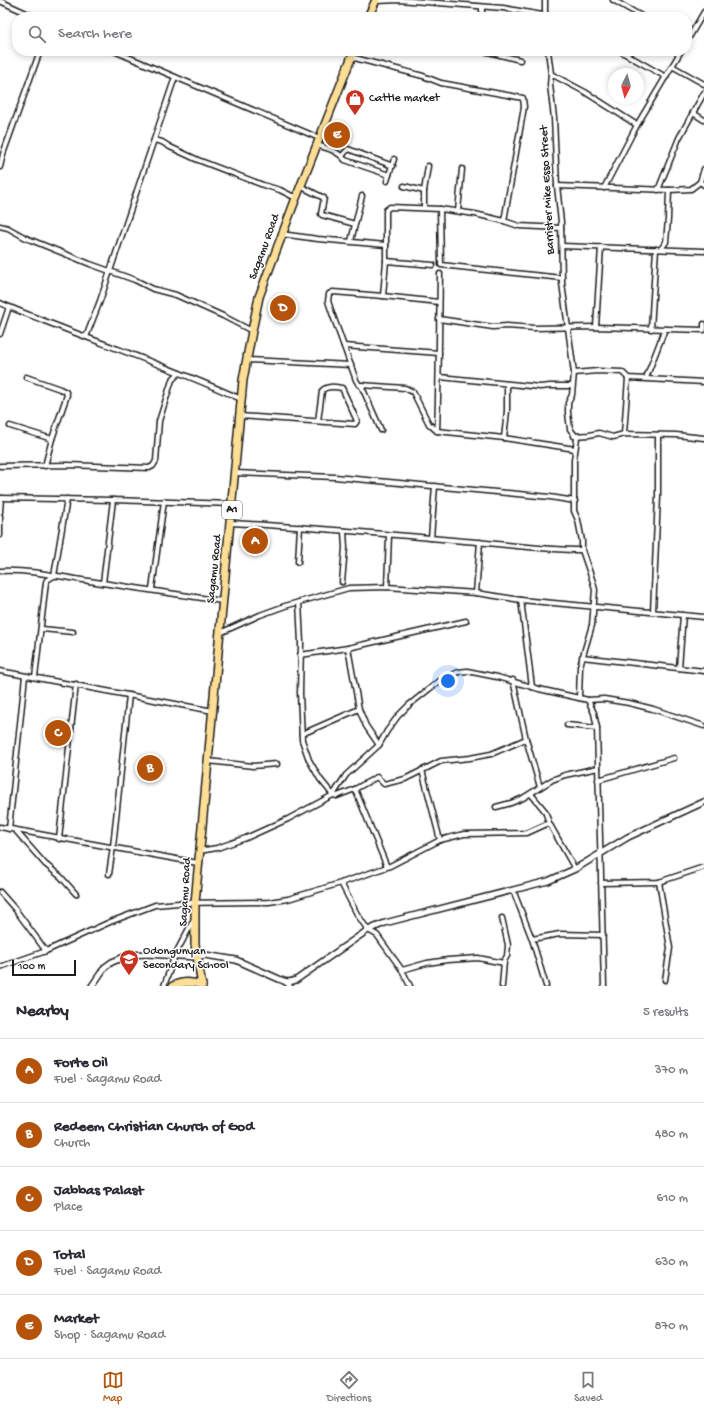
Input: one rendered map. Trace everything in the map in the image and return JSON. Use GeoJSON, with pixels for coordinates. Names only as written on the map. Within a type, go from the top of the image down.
{"type":"FeatureCollection","features":[{"type":"Feature","properties":{"kind":"highway"},"geometry":{"type":"LineString","coordinates":[[370,12],[375,1]]}},
{"type":"Feature","properties":{"kind":"highway","name":"Sagamu Road"},"geometry":{"type":"LineString","coordinates":[[202,986],[196,957],[195,903],[222,601],[247,360],[259,297],[300,186],[352,56]]}},
{"type":"Feature","properties":{"kind":"highway"},"geometry":{"type":"LineString","coordinates":[[173,986],[183,982],[192,982],[202,986]]}},
{"type":"Feature","properties":{"kind":"street"},"geometry":{"type":"LineString","coordinates":[[375,1],[399,0],[434,2],[503,8],[527,12]]}},
{"type":"Feature","properties":{"kind":"street"},"geometry":{"type":"LineString","coordinates":[[545,0],[545,12]]}},
{"type":"Feature","properties":{"kind":"street"},"geometry":{"type":"LineString","coordinates":[[613,0],[634,12]]}},
{"type":"Feature","properties":{"kind":"street"},"geometry":{"type":"LineString","coordinates":[[0,1],[24,12]]}},
{"type":"Feature","properties":{"kind":"street"},"geometry":{"type":"LineString","coordinates":[[482,7],[482,12]]}},
{"type":"Feature","properties":{"kind":"street"},"geometry":{"type":"LineString","coordinates":[[692,32],[704,12]]}},
{"type":"Feature","properties":{"kind":"street"},"geometry":{"type":"LineString","coordinates":[[0,167],[1,154],[38,56]]}},
{"type":"Feature","properties":{"kind":"street"},"geometry":{"type":"LineString","coordinates":[[125,56],[319,138]]}},
{"type":"Feature","properties":{"kind":"street"},"geometry":{"type":"LineString","coordinates":[[359,56],[441,83],[523,98],[524,107],[504,221]]}},
{"type":"Feature","properties":{"kind":"street"},"geometry":{"type":"LineString","coordinates":[[504,56],[520,60]]}},
{"type":"Feature","properties":{"kind":"street","name":"Barrister Mike Esso Street"},"geometry":{"type":"LineString","coordinates":[[549,56],[561,228],[562,278],[574,373],[572,395],[568,403],[570,429],[577,438],[575,449],[574,511],[578,520],[582,550],[595,590],[590,633],[582,657],[579,676],[579,698]]}},
{"type":"Feature","properties":{"kind":"street"},"geometry":{"type":"LineString","coordinates":[[629,56],[666,77]]}},
{"type":"Feature","properties":{"kind":"street"},"geometry":{"type":"LineString","coordinates":[[604,188],[637,125],[678,56]]}},
{"type":"Feature","properties":{"kind":"street"},"geometry":{"type":"LineString","coordinates":[[672,66],[704,84]]}},
{"type":"Feature","properties":{"kind":"street"},"geometry":{"type":"LineString","coordinates":[[551,74],[585,92],[637,125]]}},
{"type":"Feature","properties":{"kind":"street"},"geometry":{"type":"LineString","coordinates":[[86,337],[100,302],[175,78]]}},
{"type":"Feature","properties":{"kind":"street"},"geometry":{"type":"LineString","coordinates":[[658,190],[679,138],[704,93]]}},
{"type":"Feature","properties":{"kind":"street"},"geometry":{"type":"LineString","coordinates":[[693,114],[704,120]]}},
{"type":"Feature","properties":{"kind":"street"},"geometry":{"type":"LineString","coordinates":[[154,140],[162,142],[198,160],[280,190],[296,198]]}},
{"type":"Feature","properties":{"kind":"street"},"geometry":{"type":"LineString","coordinates":[[316,145],[332,150],[342,156],[345,160],[389,175]]}},
{"type":"Feature","properties":{"kind":"street"},"geometry":{"type":"LineString","coordinates":[[342,156],[348,150],[393,166]]}},
{"type":"Feature","properties":{"kind":"street"},"geometry":{"type":"LineString","coordinates":[[387,180],[393,166],[394,159]]}},
{"type":"Feature","properties":{"kind":"street"},"geometry":{"type":"LineString","coordinates":[[424,208],[424,192],[428,166]]}},
{"type":"Feature","properties":{"kind":"street"},"geometry":{"type":"LineString","coordinates":[[458,212],[462,169]]}},
{"type":"Feature","properties":{"kind":"street"},"geometry":{"type":"LineString","coordinates":[[557,186],[658,190],[691,189],[702,184],[704,169]]}},
{"type":"Feature","properties":{"kind":"street"},"geometry":{"type":"LineString","coordinates":[[300,186],[324,198],[322,215],[355,224]]}},
{"type":"Feature","properties":{"kind":"street"},"geometry":{"type":"LineString","coordinates":[[404,186],[424,192]]}},
{"type":"Feature","properties":{"kind":"street"},"geometry":{"type":"LineString","coordinates":[[669,190],[666,242],[672,250]]}},
{"type":"Feature","properties":{"kind":"street"},"geometry":{"type":"LineString","coordinates":[[351,241],[362,196]]}},
{"type":"Feature","properties":{"kind":"street"},"geometry":{"type":"LineString","coordinates":[[383,296],[386,261],[386,210],[392,207],[440,209],[504,221],[519,226],[561,228]]}},
{"type":"Feature","properties":{"kind":"street"},"geometry":{"type":"LineString","coordinates":[[440,209],[440,265],[562,278]]}},
{"type":"Feature","properties":{"kind":"street"},"geometry":{"type":"LineString","coordinates":[[0,226],[8,228],[26,238],[135,280],[153,289],[176,294],[252,331]]}},
{"type":"Feature","properties":{"kind":"street"},"geometry":{"type":"LineString","coordinates":[[282,234],[386,245]]}},
{"type":"Feature","properties":{"kind":"street"},"geometry":{"type":"LineString","coordinates":[[651,329],[658,249],[666,242]]}},
{"type":"Feature","properties":{"kind":"street"},"geometry":{"type":"LineString","coordinates":[[562,246],[704,251]]}},
{"type":"Feature","properties":{"kind":"street"},"geometry":{"type":"LineString","coordinates":[[596,327],[601,247]]}},
{"type":"Feature","properties":{"kind":"street"},"geometry":{"type":"LineString","coordinates":[[386,261],[433,265]]}},
{"type":"Feature","properties":{"kind":"street"},"geometry":{"type":"LineString","coordinates":[[437,431],[440,377],[438,337],[440,274]]}},
{"type":"Feature","properties":{"kind":"street"},"geometry":{"type":"LineString","coordinates":[[381,430],[361,385],[357,383],[330,307],[328,294],[334,292],[439,302]]}},
{"type":"Feature","properties":{"kind":"street"},"geometry":{"type":"LineString","coordinates":[[0,303],[208,384],[242,399]]}},
{"type":"Feature","properties":{"kind":"street"},"geometry":{"type":"LineString","coordinates":[[0,334],[9,307]]}},
{"type":"Feature","properties":{"kind":"street"},"geometry":{"type":"LineString","coordinates":[[439,319],[493,327],[507,326],[534,328],[596,327],[704,330],[704,324]]}},
{"type":"Feature","properties":{"kind":"street"},"geometry":{"type":"LineString","coordinates":[[646,378],[665,329]]}},
{"type":"Feature","properties":{"kind":"street"},"geometry":{"type":"LineString","coordinates":[[344,346],[439,354]]}},
{"type":"Feature","properties":{"kind":"street"},"geometry":{"type":"LineString","coordinates":[[247,360],[351,365]]}},
{"type":"Feature","properties":{"kind":"street"},"geometry":{"type":"LineString","coordinates":[[0,466],[68,465],[149,468],[153,466],[156,461],[159,421],[172,380],[171,370]]}},
{"type":"Feature","properties":{"kind":"street"},"geometry":{"type":"LineString","coordinates":[[574,373],[598,371],[622,372],[628,378],[704,382]]}},
{"type":"Feature","properties":{"kind":"street"},"geometry":{"type":"LineString","coordinates":[[172,380],[179,373]]}},
{"type":"Feature","properties":{"kind":"street"},"geometry":{"type":"LineString","coordinates":[[26,377],[66,392],[66,398],[52,439],[46,466]]}},
{"type":"Feature","properties":{"kind":"street"},"geometry":{"type":"LineString","coordinates":[[440,377],[540,387],[572,386]]}},
{"type":"Feature","properties":{"kind":"street"},"geometry":{"type":"LineString","coordinates":[[624,434],[628,378]]}},
{"type":"Feature","properties":{"kind":"street"},"geometry":{"type":"LineString","coordinates":[[504,438],[507,411],[507,384]]}},
{"type":"Feature","properties":{"kind":"street"},"geometry":{"type":"LineString","coordinates":[[361,385],[405,388],[411,390],[429,424],[437,431],[504,438],[575,449]]}},
{"type":"Feature","properties":{"kind":"street"},"geometry":{"type":"LineString","coordinates":[[240,416],[355,424],[357,420],[342,388],[324,388],[322,391],[318,421]]}},
{"type":"Feature","properties":{"kind":"street"},"geometry":{"type":"LineString","coordinates":[[10,426],[52,439]]}},
{"type":"Feature","properties":{"kind":"street"},"geometry":{"type":"LineString","coordinates":[[574,436],[599,433],[613,437],[624,434],[704,438]]}},
{"type":"Feature","properties":{"kind":"street"},"geometry":{"type":"LineString","coordinates":[[653,612],[658,489],[658,435]]}},
{"type":"Feature","properties":{"kind":"street"},"geometry":{"type":"LineString","coordinates":[[235,473],[335,477],[550,497],[575,501]]}},
{"type":"Feature","properties":{"kind":"street"},"geometry":{"type":"LineString","coordinates":[[431,538],[435,486]]}},
{"type":"Feature","properties":{"kind":"street"},"geometry":{"type":"LineString","coordinates":[[0,512],[1,498],[232,504]]}},
{"type":"Feature","properties":{"kind":"street"},"geometry":{"type":"LineString","coordinates":[[54,576],[67,499]]}},
{"type":"Feature","properties":{"kind":"street"},"geometry":{"type":"LineString","coordinates":[[103,583],[113,500]]}},
{"type":"Feature","properties":{"kind":"street"},"geometry":{"type":"LineString","coordinates":[[152,589],[164,502]]}},
{"type":"Feature","properties":{"kind":"street"},"geometry":{"type":"LineString","coordinates":[[0,516],[0,535]]}},
{"type":"Feature","properties":{"kind":"street"},"geometry":{"type":"LineString","coordinates":[[230,523],[300,527],[480,542],[531,548],[582,550]]}},
{"type":"Feature","properties":{"kind":"street"},"geometry":{"type":"LineString","coordinates":[[298,562],[300,527]]}},
{"type":"Feature","properties":{"kind":"street"},"geometry":{"type":"LineString","coordinates":[[342,582],[345,548],[344,531]]}},
{"type":"Feature","properties":{"kind":"street"},"geometry":{"type":"LineString","coordinates":[[387,587],[389,535]]}},
{"type":"Feature","properties":{"kind":"street"},"geometry":{"type":"LineString","coordinates":[[476,593],[480,542]]}},
{"type":"Feature","properties":{"kind":"street"},"geometry":{"type":"LineString","coordinates":[[0,571],[54,576],[152,589],[222,601]]}},
{"type":"Feature","properties":{"kind":"street"},"geometry":{"type":"LineString","coordinates":[[35,677],[47,580],[54,576]]}},
{"type":"Feature","properties":{"kind":"street"},"geometry":{"type":"LineString","coordinates":[[219,633],[260,615],[349,588],[387,587],[476,593],[521,600],[704,617]]}},
{"type":"Feature","properties":{"kind":"street"},"geometry":{"type":"LineString","coordinates":[[521,600],[532,687]]}},
{"type":"Feature","properties":{"kind":"street"},"geometry":{"type":"LineString","coordinates":[[299,602],[302,740],[309,760],[320,779],[336,796],[355,789],[377,777],[382,782],[387,784],[405,779],[441,761],[491,754],[526,739]]}},
{"type":"Feature","properties":{"kind":"street"},"geometry":{"type":"LineString","coordinates":[[679,668],[683,615]]}},
{"type":"Feature","properties":{"kind":"street"},"geometry":{"type":"LineString","coordinates":[[300,655],[348,648],[466,621]]}},
{"type":"Feature","properties":{"kind":"street"},"geometry":{"type":"LineString","coordinates":[[42,629],[73,632]]}},
{"type":"Feature","properties":{"kind":"street"},"geometry":{"type":"LineString","coordinates":[[348,648],[360,709],[370,734],[380,745]]}},
{"type":"Feature","properties":{"kind":"street"},"geometry":{"type":"LineString","coordinates":[[582,657],[704,671]]}},
{"type":"Feature","properties":{"kind":"street"},"geometry":{"type":"LineString","coordinates":[[0,671],[76,684],[213,711]]}},
{"type":"Feature","properties":{"kind":"street"},"geometry":{"type":"LineString","coordinates":[[199,851],[217,848],[246,838],[288,819],[333,794],[346,775],[380,745],[386,731],[409,705],[446,677],[458,672],[467,671],[513,680],[532,687],[588,700],[604,699],[629,703],[653,709],[704,726]]}},
{"type":"Feature","properties":{"kind":"street"},"geometry":{"type":"LineString","coordinates":[[9,829],[25,676]]}},
{"type":"Feature","properties":{"kind":"street"},"geometry":{"type":"LineString","coordinates":[[513,680],[526,739],[540,787]]}},
{"type":"Feature","properties":{"kind":"street"},"geometry":{"type":"LineString","coordinates":[[59,839],[76,684]]}},
{"type":"Feature","properties":{"kind":"street"},"geometry":{"type":"LineString","coordinates":[[109,874],[129,695]]}},
{"type":"Feature","properties":{"kind":"street"},"geometry":{"type":"LineString","coordinates":[[588,700],[594,713],[597,728],[604,986]]}},
{"type":"Feature","properties":{"kind":"street"},"geometry":{"type":"LineString","coordinates":[[302,734],[360,709]]}},
{"type":"Feature","properties":{"kind":"street"},"geometry":{"type":"LineString","coordinates":[[567,725],[597,728]]}},
{"type":"Feature","properties":{"kind":"street"},"geometry":{"type":"LineString","coordinates":[[598,780],[674,758]]}},
{"type":"Feature","properties":{"kind":"street"},"geometry":{"type":"LineString","coordinates":[[208,761],[254,766],[277,764]]}},
{"type":"Feature","properties":{"kind":"street"},"geometry":{"type":"LineString","coordinates":[[496,807],[511,803],[531,794],[552,780],[565,775],[598,768]]}},
{"type":"Feature","properties":{"kind":"street"},"geometry":{"type":"LineString","coordinates":[[422,770],[440,840]]}},
{"type":"Feature","properties":{"kind":"street"},"geometry":{"type":"LineString","coordinates":[[355,789],[387,867]]}},
{"type":"Feature","properties":{"kind":"street"},"geometry":{"type":"LineString","coordinates":[[531,794],[545,811],[549,823],[575,869]]}},
{"type":"Feature","properties":{"kind":"street"},"geometry":{"type":"LineString","coordinates":[[285,982],[296,980],[368,930],[385,923],[548,881],[575,869],[600,853],[656,823],[704,802]]}},
{"type":"Feature","properties":{"kind":"street"},"geometry":{"type":"LineString","coordinates":[[0,967],[46,951],[110,922],[155,905],[280,900],[341,883],[387,867],[440,840],[464,834],[527,833],[549,823]]}},
{"type":"Feature","properties":{"kind":"street"},"geometry":{"type":"LineString","coordinates":[[0,827],[59,839],[113,847],[198,863]]}},
{"type":"Feature","properties":{"kind":"street"},"geometry":{"type":"LineString","coordinates":[[16,831],[45,864],[61,877],[76,894]]}},
{"type":"Feature","properties":{"kind":"street"},"geometry":{"type":"LineString","coordinates":[[601,883],[659,882],[704,868]]}},
{"type":"Feature","properties":{"kind":"street"},"geometry":{"type":"LineString","coordinates":[[659,882],[663,897],[670,948],[665,980]]}},
{"type":"Feature","properties":{"kind":"street"},"geometry":{"type":"LineString","coordinates":[[341,883],[350,904],[368,930],[376,935],[402,970],[410,986]]}},
{"type":"Feature","properties":{"kind":"street"},"geometry":{"type":"LineString","coordinates":[[513,890],[532,939],[546,986]]}},
{"type":"Feature","properties":{"kind":"street"},"geometry":{"type":"LineString","coordinates":[[0,892],[15,909],[46,951]]}},
{"type":"Feature","properties":{"kind":"street"},"geometry":{"type":"LineString","coordinates":[[164,986],[175,955],[195,917]]}},
{"type":"Feature","properties":{"kind":"street"},"geometry":{"type":"LineString","coordinates":[[502,918],[508,945],[507,956],[504,963],[502,986]]}},
{"type":"Feature","properties":{"kind":"street"},"geometry":{"type":"LineString","coordinates":[[532,939],[560,934],[603,935]]}},
{"type":"Feature","properties":{"kind":"street"},"geometry":{"type":"LineString","coordinates":[[92,986],[105,967],[119,958],[130,955],[175,955],[196,957],[205,955],[236,960],[285,982],[290,986]]}},
{"type":"Feature","properties":{"kind":"street"},"geometry":{"type":"LineString","coordinates":[[402,970],[427,962],[448,960],[478,958],[504,963]]}},
{"type":"Feature","properties":{"kind":"place","name":"Cattle market"},"geometry":{"type":"Point","coordinates":[355,116]}},
{"type":"Feature","properties":{"kind":"place","name":"Market"},"geometry":{"type":"Point","coordinates":[337,135]}},
{"type":"Feature","properties":{"kind":"place","name":"Total"},"geometry":{"type":"Point","coordinates":[283,308]}},
{"type":"Feature","properties":{"kind":"place","name":"Forte Oil"},"geometry":{"type":"Point","coordinates":[255,541]}},
{"type":"Feature","properties":{"kind":"place","name":"Jabbas Palast"},"geometry":{"type":"Point","coordinates":[58,733]}},
{"type":"Feature","properties":{"kind":"place","name":"Redeem Christian Church of God"},"geometry":{"type":"Point","coordinates":[150,768]}},
{"type":"Feature","properties":{"kind":"place","name":"Odongunyan Secondary School"},"geometry":{"type":"Point","coordinates":[129,976]}}]}
